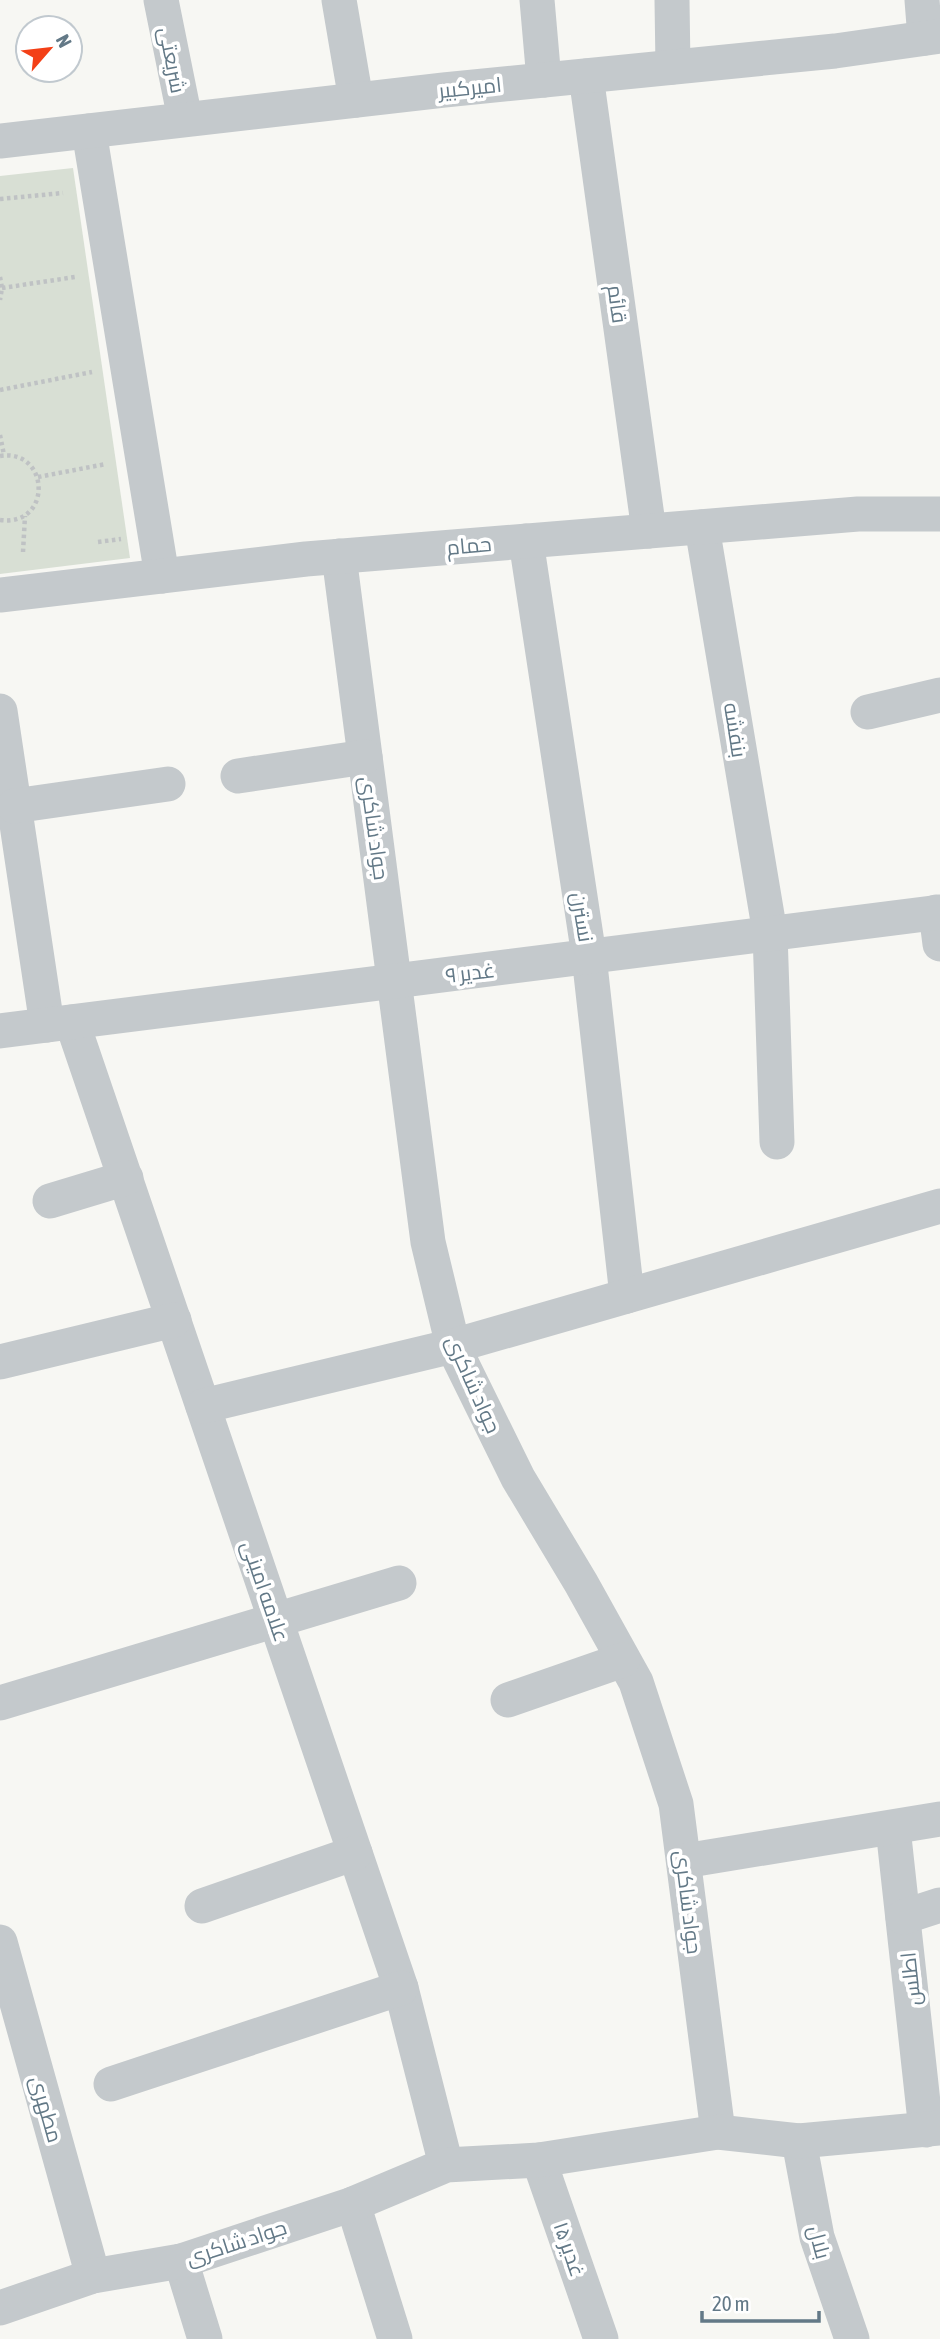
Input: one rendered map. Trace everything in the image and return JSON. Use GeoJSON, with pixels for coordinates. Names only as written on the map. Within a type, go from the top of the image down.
{"type":"FeatureCollection","features":[{"type":"Feature","properties":{"kind":"street","name":"شریعتی"},"geometry":{"type":"LineString","coordinates":[[161,0],[185,119]]}},
{"type":"Feature","properties":{"kind":"street"},"geometry":{"type":"LineString","coordinates":[[339,0],[356,100]]}},
{"type":"Feature","properties":{"kind":"street"},"geometry":{"type":"LineString","coordinates":[[537,0],[544,80]]}},
{"type":"Feature","properties":{"kind":"street"},"geometry":{"type":"LineString","coordinates":[[672,0],[673,67]]}},
{"type":"Feature","properties":{"kind":"street"},"geometry":{"type":"LineString","coordinates":[[922,0],[933,37]]}},
{"type":"Feature","properties":{"kind":"street","name":"امیرکبیر"},"geometry":{"type":"LineString","coordinates":[[0,141],[356,100],[835,51],[933,37]]}},
{"type":"Feature","properties":{"kind":"street","name":"قائم"},"geometry":{"type":"LineString","coordinates":[[586,76],[649,531]]}},
{"type":"Feature","properties":{"kind":"street"},"geometry":{"type":"LineString","coordinates":[[89,131],[162,576]]}},
{"type":"Feature","properties":{"kind":"street","name":"حمام"},"geometry":{"type":"LineString","coordinates":[[0,596],[339,556],[858,514],[940,518]]}},
{"type":"Feature","properties":{"kind":"street","name":"بنفشه"},"geometry":{"type":"LineString","coordinates":[[702,527],[770,933],[776,1142]]}},
{"type":"Feature","properties":{"kind":"street","name":"نسترن"},"geometry":{"type":"LineString","coordinates":[[526,541],[589,956],[627,1296]]}},
{"type":"Feature","properties":{"kind":"street","name":"جواد شاکری"},"geometry":{"type":"LineString","coordinates":[[339,556],[428,1242],[453,1346],[518,1478],[636,1682],[676,1804],[718,2132]]}},
{"type":"Feature","properties":{"kind":"street"},"geometry":{"type":"LineString","coordinates":[[868,712],[940,695]]}},
{"type":"Feature","properties":{"kind":"street","name":"علامه امینی"},"geometry":{"type":"LineString","coordinates":[[0,711],[14,806],[60,1024],[126,1178],[401,1988],[446,2165]]}},
{"type":"Feature","properties":{"kind":"street"},"geometry":{"type":"LineString","coordinates":[[238,776],[365,757]]}},
{"type":"Feature","properties":{"kind":"street"},"geometry":{"type":"LineString","coordinates":[[14,806],[168,784]]}},
{"type":"Feature","properties":{"kind":"street","name":"غدیر ۹"},"geometry":{"type":"LineString","coordinates":[[0,1031],[770,933],[939,923]]}},
{"type":"Feature","properties":{"kind":"street"},"geometry":{"type":"LineString","coordinates":[[50,1201],[126,1178]]}},
{"type":"Feature","properties":{"kind":"street"},"geometry":{"type":"LineString","coordinates":[[203,1406],[453,1346],[940,1206]]}},
{"type":"Feature","properties":{"kind":"street"},"geometry":{"type":"LineString","coordinates":[[0,1362],[174,1320]]}},
{"type":"Feature","properties":{"kind":"street"},"geometry":{"type":"LineString","coordinates":[[0,1703],[399,1583]]}},
{"type":"Feature","properties":{"kind":"street"},"geometry":{"type":"LineString","coordinates":[[508,1700],[623,1660]]}},
{"type":"Feature","properties":{"kind":"street"},"geometry":{"type":"LineString","coordinates":[[684,1861],[940,1819]]}},
{"type":"Feature","properties":{"kind":"street","name":"اطلس"},"geometry":{"type":"LineString","coordinates":[[894,1828],[903,1917],[933,2129]]}},
{"type":"Feature","properties":{"kind":"street"},"geometry":{"type":"LineString","coordinates":[[202,1906],[355,1853]]}},
{"type":"Feature","properties":{"kind":"street"},"geometry":{"type":"LineString","coordinates":[[903,1917],[940,1905]]}},
{"type":"Feature","properties":{"kind":"street","name":"مطهری"},"geometry":{"type":"LineString","coordinates":[[0,1942],[93,2276]]}},
{"type":"Feature","properties":{"kind":"street"},"geometry":{"type":"LineString","coordinates":[[111,2084],[401,1988]]}},
{"type":"Feature","properties":{"kind":"street","name":"جواد شاکری"},"geometry":{"type":"LineString","coordinates":[[0,2308],[93,2276],[181,2261],[353,2204],[446,2165],[539,2160],[718,2132],[799,2141],[933,2129]]}},
{"type":"Feature","properties":{"kind":"street","name":"بلال"},"geometry":{"type":"LineString","coordinates":[[799,2141],[817,2237],[852,2339]]}},
{"type":"Feature","properties":{"kind":"street","name":"غدیر ۱۵"},"geometry":{"type":"LineString","coordinates":[[539,2160],[601,2339]]}},
{"type":"Feature","properties":{"kind":"street"},"geometry":{"type":"LineString","coordinates":[[353,2204],[395,2339]]}},
{"type":"Feature","properties":{"kind":"street"},"geometry":{"type":"LineString","coordinates":[[181,2261],[205,2339]]}},
{"type":"Feature","properties":{"kind":"path"},"geometry":{"type":"LineString","coordinates":[[0,200],[62,192],[65,204]]}},
{"type":"Feature","properties":{"kind":"path"},"geometry":{"type":"LineString","coordinates":[[2,288],[80,276]]}},
{"type":"Feature","properties":{"kind":"path"},"geometry":{"type":"LineString","coordinates":[[0,277],[0,300]]}},
{"type":"Feature","properties":{"kind":"path"},"geometry":{"type":"LineString","coordinates":[[0,390],[100,371]]}},
{"type":"Feature","properties":{"kind":"path"},"geometry":{"type":"LineString","coordinates":[[0,435],[2,456],[24,460],[38,477],[38,498],[33,508],[25,516],[14,520],[0,520]]}},
{"type":"Feature","properties":{"kind":"path"},"geometry":{"type":"LineString","coordinates":[[38,477],[118,461]]}},
{"type":"Feature","properties":{"kind":"path"},"geometry":{"type":"LineString","coordinates":[[23,552],[25,516]]}},
{"type":"Feature","properties":{"kind":"path"},"geometry":{"type":"LineString","coordinates":[[97,542],[134,538]]}},
{"type":"Feature","properties":{"kind":"path"},"geometry":{"type":"LineString","coordinates":[[11,554],[35,551]]}},
{"type":"Feature","properties":{"kind":"shaded area"},"geometry":{"type":"Polygon","coordinates":[[[73,168],[130,558],[0,574],[0,176],[73,168]]]}}]}
